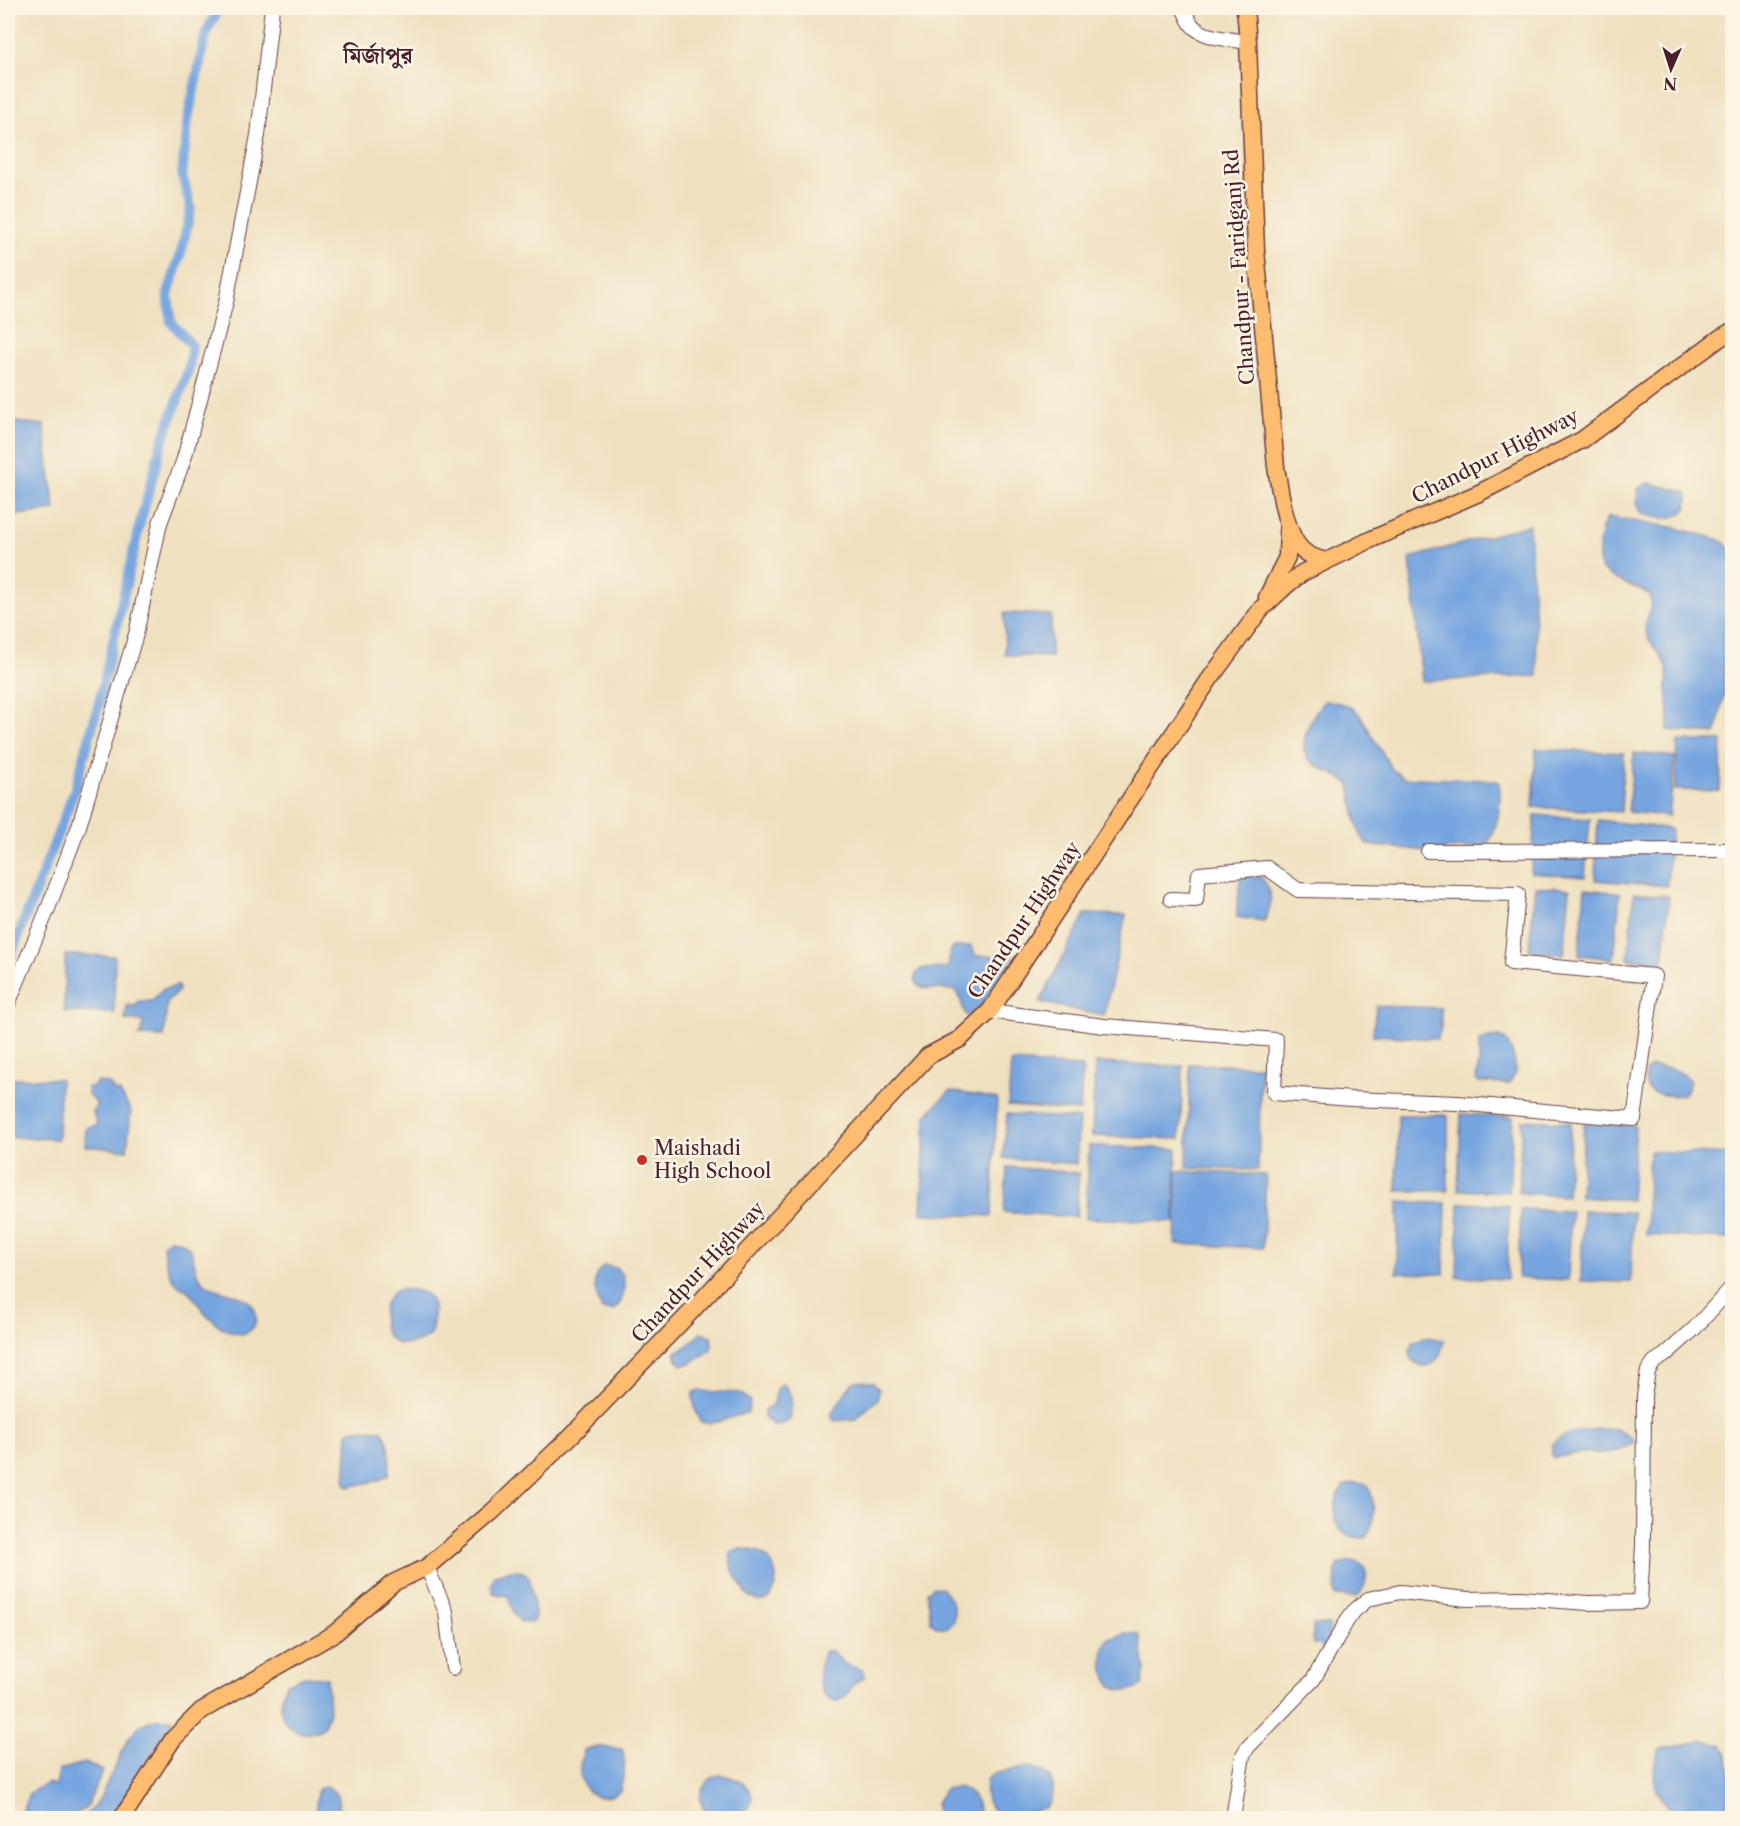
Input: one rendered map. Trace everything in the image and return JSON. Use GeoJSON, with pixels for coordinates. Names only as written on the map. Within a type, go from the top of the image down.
{"type":"FeatureCollection","features":[{"type":"Feature","properties":{"kind":"main road","name":"Chandpur - Faridganj Rd"},"geometry":{"type":"LineString","coordinates":[[1245,8],[1256,250],[1276,467],[1289,523]]}},
{"type":"Feature","properties":{"kind":"main road","name":"Chandpur Highway"},"geometry":{"type":"LineString","coordinates":[[122,1818],[173,1739],[201,1711],[335,1633],[393,1583],[427,1567],[493,1511],[577,1430],[687,1316],[928,1056],[960,1039],[990,1011],[1209,680],[1261,609],[1288,584],[1302,573],[1326,561],[1371,539],[1479,493],[1582,440],[1732,331]]}},
{"type":"Feature","properties":{"kind":"main road"},"geometry":{"type":"LineString","coordinates":[[1289,523],[1294,540],[1302,550],[1314,558],[1326,561]]}},
{"type":"Feature","properties":{"kind":"main road"},"geometry":{"type":"LineString","coordinates":[[1261,609],[1287,557],[1289,523]]}},
{"type":"Feature","properties":{"kind":"street"},"geometry":{"type":"LineString","coordinates":[[8,1004],[79,826],[136,634],[160,523],[184,459],[226,302],[258,135],[272,8]]}},
{"type":"Feature","properties":{"kind":"street"},"geometry":{"type":"LineString","coordinates":[[1183,8],[1192,24],[1199,30],[1248,42]]}},
{"type":"Feature","properties":{"kind":"street"},"geometry":{"type":"LineString","coordinates":[[1428,851],[1732,850]]}},
{"type":"Feature","properties":{"kind":"street"},"geometry":{"type":"LineString","coordinates":[[990,1011],[1104,1026],[1276,1040],[1274,1093],[1457,1103],[1634,1119],[1654,976],[1511,963],[1518,894],[1298,890],[1267,868],[1199,874],[1196,900],[1171,899]]}},
{"type":"Feature","properties":{"kind":"street"},"geometry":{"type":"LineString","coordinates":[[1233,1818],[1243,1755],[1248,1747],[1313,1680],[1348,1619],[1368,1599],[1400,1592],[1467,1599],[1520,1598],[1588,1603],[1640,1602],[1643,1545],[1644,1396],[1648,1371],[1654,1362],[1694,1329],[1732,1287]]}},
{"type":"Feature","properties":{"kind":"street"},"geometry":{"type":"LineString","coordinates":[[427,1567],[446,1612],[453,1668]]}},
{"type":"Feature","properties":{"kind":"water"},"geometry":{"type":"Polygon","coordinates":[[[8,421],[44,425],[55,510],[8,516],[8,421]]]}},
{"type":"Feature","properties":{"kind":"water"},"geometry":{"type":"Polygon","coordinates":[[[1648,483],[1686,492],[1688,495],[1687,508],[1677,516],[1665,518],[1640,512],[1637,502],[1638,489],[1648,483]]]}},
{"type":"Feature","properties":{"kind":"water"},"geometry":{"type":"Polygon","coordinates":[[[1608,517],[1672,527],[1717,539],[1724,542],[1730,549],[1732,563],[1728,622],[1724,639],[1724,694],[1716,734],[1668,730],[1667,668],[1646,631],[1646,621],[1651,605],[1649,594],[1608,575],[1599,565],[1601,534],[1608,517]]]}},
{"type":"Feature","properties":{"kind":"water"},"geometry":{"type":"Polygon","coordinates":[[[1529,525],[1538,676],[1422,681],[1410,558],[1529,525]]]}},
{"type":"Feature","properties":{"kind":"water"},"geometry":{"type":"Polygon","coordinates":[[[1004,613],[1051,615],[1051,657],[1005,655],[1004,613]]]}},
{"type":"Feature","properties":{"kind":"water"},"geometry":{"type":"Polygon","coordinates":[[[1325,701],[1344,704],[1360,715],[1391,768],[1403,778],[1495,780],[1499,783],[1498,816],[1494,832],[1486,846],[1428,851],[1368,845],[1357,825],[1350,785],[1314,764],[1305,754],[1305,738],[1311,720],[1325,701]]]}},
{"type":"Feature","properties":{"kind":"water"},"geometry":{"type":"Polygon","coordinates":[[[1678,741],[1722,741],[1720,791],[1675,790],[1678,741]]]}},
{"type":"Feature","properties":{"kind":"water"},"geometry":{"type":"Polygon","coordinates":[[[1536,749],[1624,753],[1621,812],[1533,807],[1536,749]]]}},
{"type":"Feature","properties":{"kind":"water"},"geometry":{"type":"Polygon","coordinates":[[[1634,753],[1675,757],[1669,816],[1628,812],[1634,753]]]}},
{"type":"Feature","properties":{"kind":"water"},"geometry":{"type":"Polygon","coordinates":[[[1535,815],[1590,819],[1585,877],[1531,873],[1535,815]]]}},
{"type":"Feature","properties":{"kind":"water"},"geometry":{"type":"Polygon","coordinates":[[[1598,820],[1671,829],[1667,886],[1595,880],[1598,820]]]}},
{"type":"Feature","properties":{"kind":"water"},"geometry":{"type":"Polygon","coordinates":[[[1245,874],[1262,878],[1266,883],[1271,899],[1264,921],[1237,917],[1240,878],[1245,874]]]}},
{"type":"Feature","properties":{"kind":"water"},"geometry":{"type":"Polygon","coordinates":[[[1535,886],[1570,889],[1564,955],[1529,951],[1535,886]]]}},
{"type":"Feature","properties":{"kind":"water"},"geometry":{"type":"Polygon","coordinates":[[[1585,889],[1620,893],[1614,959],[1579,955],[1585,889]]]}},
{"type":"Feature","properties":{"kind":"water"},"geometry":{"type":"Polygon","coordinates":[[[1634,893],[1669,896],[1663,962],[1628,959],[1634,893]]]}},
{"type":"Feature","properties":{"kind":"water"},"geometry":{"type":"Polygon","coordinates":[[[1085,914],[1126,915],[1104,1016],[1040,1002],[1085,914]]]}},
{"type":"Feature","properties":{"kind":"water"},"geometry":{"type":"Polygon","coordinates":[[[971,946],[976,956],[1015,956],[988,997],[967,1016],[956,991],[920,987],[915,975],[921,969],[948,968],[951,950],[954,947],[971,946]]]}},
{"type":"Feature","properties":{"kind":"water"},"geometry":{"type":"Polygon","coordinates":[[[65,955],[115,956],[114,1013],[64,1012],[65,955]]]}},
{"type":"Feature","properties":{"kind":"water"},"geometry":{"type":"Polygon","coordinates":[[[178,986],[179,990],[167,1002],[164,1037],[139,1036],[142,1033],[143,1021],[125,1020],[127,1005],[136,1006],[138,1001],[152,1001],[163,989],[178,986]]]}},
{"type":"Feature","properties":{"kind":"water"},"geometry":{"type":"Polygon","coordinates":[[[1376,1006],[1441,1008],[1441,1028],[1437,1039],[1373,1035],[1376,1006]]]}},
{"type":"Feature","properties":{"kind":"water"},"geometry":{"type":"Polygon","coordinates":[[[1499,1037],[1506,1040],[1514,1057],[1513,1079],[1509,1084],[1479,1083],[1476,1080],[1479,1041],[1499,1037]]]}},
{"type":"Feature","properties":{"kind":"water"},"geometry":{"type":"Polygon","coordinates":[[[1011,1062],[1083,1067],[1080,1111],[1008,1106],[1011,1062]]]}},
{"type":"Feature","properties":{"kind":"water"},"geometry":{"type":"Polygon","coordinates":[[[1095,1063],[1183,1066],[1180,1139],[1092,1136],[1095,1063]]]}},
{"type":"Feature","properties":{"kind":"water"},"geometry":{"type":"Polygon","coordinates":[[[1190,1064],[1261,1066],[1258,1170],[1187,1168],[1190,1064]]]}},
{"type":"Feature","properties":{"kind":"water"},"geometry":{"type":"Polygon","coordinates":[[[1652,1067],[1682,1073],[1690,1081],[1688,1088],[1682,1095],[1676,1096],[1652,1092],[1647,1087],[1645,1077],[1646,1071],[1652,1067]]]}},
{"type":"Feature","properties":{"kind":"water"},"geometry":{"type":"Polygon","coordinates":[[[9,1078],[60,1079],[58,1139],[8,1137],[9,1078]]]}},
{"type":"Feature","properties":{"kind":"water"},"geometry":{"type":"Polygon","coordinates":[[[97,1082],[110,1084],[115,1093],[119,1091],[131,1111],[127,1150],[85,1146],[86,1128],[97,1125],[93,1111],[97,1104],[88,1095],[87,1087],[93,1087],[97,1082]]]}},
{"type":"Feature","properties":{"kind":"water"},"geometry":{"type":"Polygon","coordinates":[[[950,1091],[997,1099],[992,1216],[921,1214],[926,1115],[950,1091]]]}},
{"type":"Feature","properties":{"kind":"water"},"geometry":{"type":"Polygon","coordinates":[[[1007,1114],[1079,1119],[1076,1164],[1003,1158],[1007,1114]]]}},
{"type":"Feature","properties":{"kind":"water"},"geometry":{"type":"Polygon","coordinates":[[[1461,1114],[1513,1117],[1509,1192],[1458,1190],[1461,1114]]]}},
{"type":"Feature","properties":{"kind":"water"},"geometry":{"type":"Polygon","coordinates":[[[1398,1115],[1448,1115],[1448,1191],[1397,1191],[1398,1115]]]}},
{"type":"Feature","properties":{"kind":"water"},"geometry":{"type":"Polygon","coordinates":[[[1522,1120],[1571,1122],[1567,1196],[1519,1193],[1522,1120]]]}},
{"type":"Feature","properties":{"kind":"water"},"geometry":{"type":"Polygon","coordinates":[[[1584,1123],[1635,1126],[1631,1200],[1580,1197],[1584,1123]]]}},
{"type":"Feature","properties":{"kind":"water"},"geometry":{"type":"Polygon","coordinates":[[[1089,1146],[1177,1149],[1174,1222],[1086,1218],[1089,1146]]]}},
{"type":"Feature","properties":{"kind":"water"},"geometry":{"type":"Polygon","coordinates":[[[1649,1151],[1732,1155],[1732,1239],[1646,1235],[1649,1151]]]}},
{"type":"Feature","properties":{"kind":"water"},"geometry":{"type":"Polygon","coordinates":[[[1007,1167],[1079,1173],[1076,1217],[1004,1212],[1007,1167]]]}},
{"type":"Feature","properties":{"kind":"water"},"geometry":{"type":"Polygon","coordinates":[[[1177,1171],[1266,1175],[1263,1248],[1175,1244],[1177,1171]]]}},
{"type":"Feature","properties":{"kind":"water"},"geometry":{"type":"Polygon","coordinates":[[[1398,1202],[1446,1203],[1444,1274],[1397,1273],[1398,1202]]]}},
{"type":"Feature","properties":{"kind":"water"},"geometry":{"type":"Polygon","coordinates":[[[1459,1203],[1509,1205],[1507,1279],[1457,1277],[1459,1203]]]}},
{"type":"Feature","properties":{"kind":"water"},"geometry":{"type":"Polygon","coordinates":[[[1521,1209],[1571,1211],[1568,1280],[1518,1278],[1521,1209]]]}},
{"type":"Feature","properties":{"kind":"water"},"geometry":{"type":"Polygon","coordinates":[[[1583,1211],[1633,1212],[1631,1282],[1581,1281],[1583,1211]]]}},
{"type":"Feature","properties":{"kind":"water"},"geometry":{"type":"Polygon","coordinates":[[[170,1239],[187,1246],[191,1251],[198,1276],[203,1282],[215,1289],[242,1297],[252,1305],[256,1321],[251,1330],[241,1334],[225,1329],[206,1314],[189,1292],[175,1282],[168,1269],[163,1245],[170,1239]]]}},
{"type":"Feature","properties":{"kind":"water"},"geometry":{"type":"Polygon","coordinates":[[[604,1266],[616,1268],[623,1275],[623,1294],[614,1310],[602,1310],[596,1292],[596,1276],[604,1266]]]}},
{"type":"Feature","properties":{"kind":"water"},"geometry":{"type":"Polygon","coordinates":[[[400,1289],[420,1291],[432,1301],[432,1330],[418,1342],[401,1344],[392,1340],[386,1333],[383,1313],[386,1303],[400,1289]]]}},
{"type":"Feature","properties":{"kind":"water"},"geometry":{"type":"Polygon","coordinates":[[[701,1333],[711,1336],[710,1351],[689,1364],[681,1365],[676,1358],[676,1352],[686,1347],[701,1333]]]}},
{"type":"Feature","properties":{"kind":"water"},"geometry":{"type":"Polygon","coordinates":[[[1425,1337],[1444,1340],[1436,1360],[1430,1365],[1421,1366],[1412,1360],[1410,1349],[1413,1342],[1425,1337]]]}},
{"type":"Feature","properties":{"kind":"water"},"geometry":{"type":"Polygon","coordinates":[[[856,1381],[873,1382],[879,1390],[878,1399],[856,1419],[834,1421],[831,1414],[852,1383],[856,1381]]]}},
{"type":"Feature","properties":{"kind":"water"},"geometry":{"type":"Polygon","coordinates":[[[783,1384],[791,1396],[790,1420],[774,1425],[765,1418],[764,1410],[774,1404],[777,1388],[783,1384]]]}},
{"type":"Feature","properties":{"kind":"water"},"geometry":{"type":"Polygon","coordinates":[[[696,1391],[741,1393],[750,1401],[748,1413],[714,1423],[702,1422],[694,1405],[693,1394],[696,1391]]]}},
{"type":"Feature","properties":{"kind":"water"},"geometry":{"type":"Polygon","coordinates":[[[1616,1429],[1631,1437],[1634,1442],[1615,1451],[1579,1453],[1555,1458],[1552,1456],[1552,1444],[1566,1435],[1582,1431],[1616,1429]]]}},
{"type":"Feature","properties":{"kind":"water"},"geometry":{"type":"Polygon","coordinates":[[[351,1430],[382,1430],[389,1446],[389,1475],[379,1480],[348,1487],[345,1483],[348,1434],[351,1430]]]}},
{"type":"Feature","properties":{"kind":"water"},"geometry":{"type":"Polygon","coordinates":[[[1355,1483],[1368,1485],[1372,1498],[1374,1512],[1372,1526],[1365,1538],[1353,1537],[1345,1533],[1336,1521],[1338,1495],[1343,1486],[1355,1483]]]}},
{"type":"Feature","properties":{"kind":"water"},"geometry":{"type":"Polygon","coordinates":[[[738,1549],[761,1553],[770,1561],[775,1572],[776,1583],[768,1599],[760,1601],[750,1597],[740,1584],[731,1562],[731,1553],[738,1549]]]}},
{"type":"Feature","properties":{"kind":"water"},"geometry":{"type":"Polygon","coordinates":[[[1358,1562],[1365,1570],[1364,1587],[1356,1597],[1335,1596],[1336,1572],[1339,1564],[1358,1562]]]}},
{"type":"Feature","properties":{"kind":"water"},"geometry":{"type":"Polygon","coordinates":[[[511,1570],[523,1572],[529,1577],[535,1615],[534,1620],[530,1623],[521,1622],[514,1614],[508,1596],[492,1591],[495,1575],[511,1570]]]}},
{"type":"Feature","properties":{"kind":"water"},"geometry":{"type":"Polygon","coordinates":[[[933,1587],[941,1588],[952,1603],[953,1622],[946,1628],[938,1627],[931,1622],[927,1592],[933,1587]]]}},
{"type":"Feature","properties":{"kind":"water"},"geometry":{"type":"Polygon","coordinates":[[[1313,1625],[1329,1625],[1329,1649],[1322,1649],[1321,1644],[1313,1644],[1313,1625]]]}},
{"type":"Feature","properties":{"kind":"water"},"geometry":{"type":"Polygon","coordinates":[[[1126,1633],[1138,1634],[1140,1637],[1145,1669],[1142,1685],[1122,1691],[1108,1680],[1103,1661],[1107,1640],[1126,1633]]]}},
{"type":"Feature","properties":{"kind":"water"},"geometry":{"type":"Polygon","coordinates":[[[825,1651],[833,1651],[844,1664],[863,1670],[864,1677],[854,1683],[846,1696],[839,1701],[825,1695],[819,1682],[820,1666],[825,1651]]]}},
{"type":"Feature","properties":{"kind":"water"},"geometry":{"type":"Polygon","coordinates":[[[305,1676],[327,1678],[329,1712],[323,1728],[311,1732],[293,1729],[286,1723],[282,1714],[282,1694],[287,1683],[305,1676]]]}},
{"type":"Feature","properties":{"kind":"water"},"geometry":{"type":"Polygon","coordinates":[[[154,1719],[174,1719],[119,1807],[111,1818],[84,1818],[100,1798],[127,1741],[139,1726],[154,1719]]]}},
{"type":"Feature","properties":{"kind":"water"},"geometry":{"type":"Polygon","coordinates":[[[1705,1741],[1722,1744],[1726,1752],[1730,1770],[1727,1817],[1675,1818],[1663,1802],[1654,1779],[1659,1750],[1705,1741]]]}},
{"type":"Feature","properties":{"kind":"water"},"geometry":{"type":"Polygon","coordinates":[[[600,1747],[622,1749],[624,1765],[620,1791],[599,1797],[591,1794],[585,1788],[580,1770],[585,1749],[600,1747]]]}},
{"type":"Feature","properties":{"kind":"water"},"geometry":{"type":"Polygon","coordinates":[[[84,1763],[103,1771],[86,1808],[73,1818],[20,1818],[29,1793],[48,1783],[56,1787],[59,1770],[84,1763]]]}},
{"type":"Feature","properties":{"kind":"water"},"geometry":{"type":"Polygon","coordinates":[[[1028,1767],[1043,1771],[1051,1780],[1053,1791],[1048,1806],[1011,1814],[991,1808],[987,1799],[986,1780],[993,1774],[1028,1767]]]}},
{"type":"Feature","properties":{"kind":"water"},"geometry":{"type":"Polygon","coordinates":[[[720,1775],[735,1779],[748,1788],[752,1800],[743,1813],[719,1818],[710,1815],[704,1809],[701,1794],[704,1786],[710,1779],[720,1775]]]}},
{"type":"Feature","properties":{"kind":"water"},"geometry":{"type":"Polygon","coordinates":[[[327,1787],[337,1796],[338,1818],[315,1818],[317,1792],[327,1787]]]}},
{"type":"Feature","properties":{"kind":"water"},"geometry":{"type":"Polygon","coordinates":[[[961,1788],[969,1793],[977,1805],[979,1818],[936,1818],[936,1803],[945,1789],[961,1788]]]}},
{"type":"Feature","properties":{"kind":"waterway"},"geometry":{"type":"LineString","coordinates":[[8,963],[75,789],[98,707],[140,523],[161,446],[189,368],[192,346],[171,322],[168,294],[182,249],[191,208],[182,176],[188,118],[206,33],[219,8]]}},
{"type":"Feature","properties":{"kind":"place","name":"Maishadi High School"},"geometry":{"type":"Point","coordinates":[642,1160]}},
{"type":"Feature","properties":{"kind":"district","name":"মির্জাপুর"},"geometry":{"type":"Point","coordinates":[378,55]}}]}
